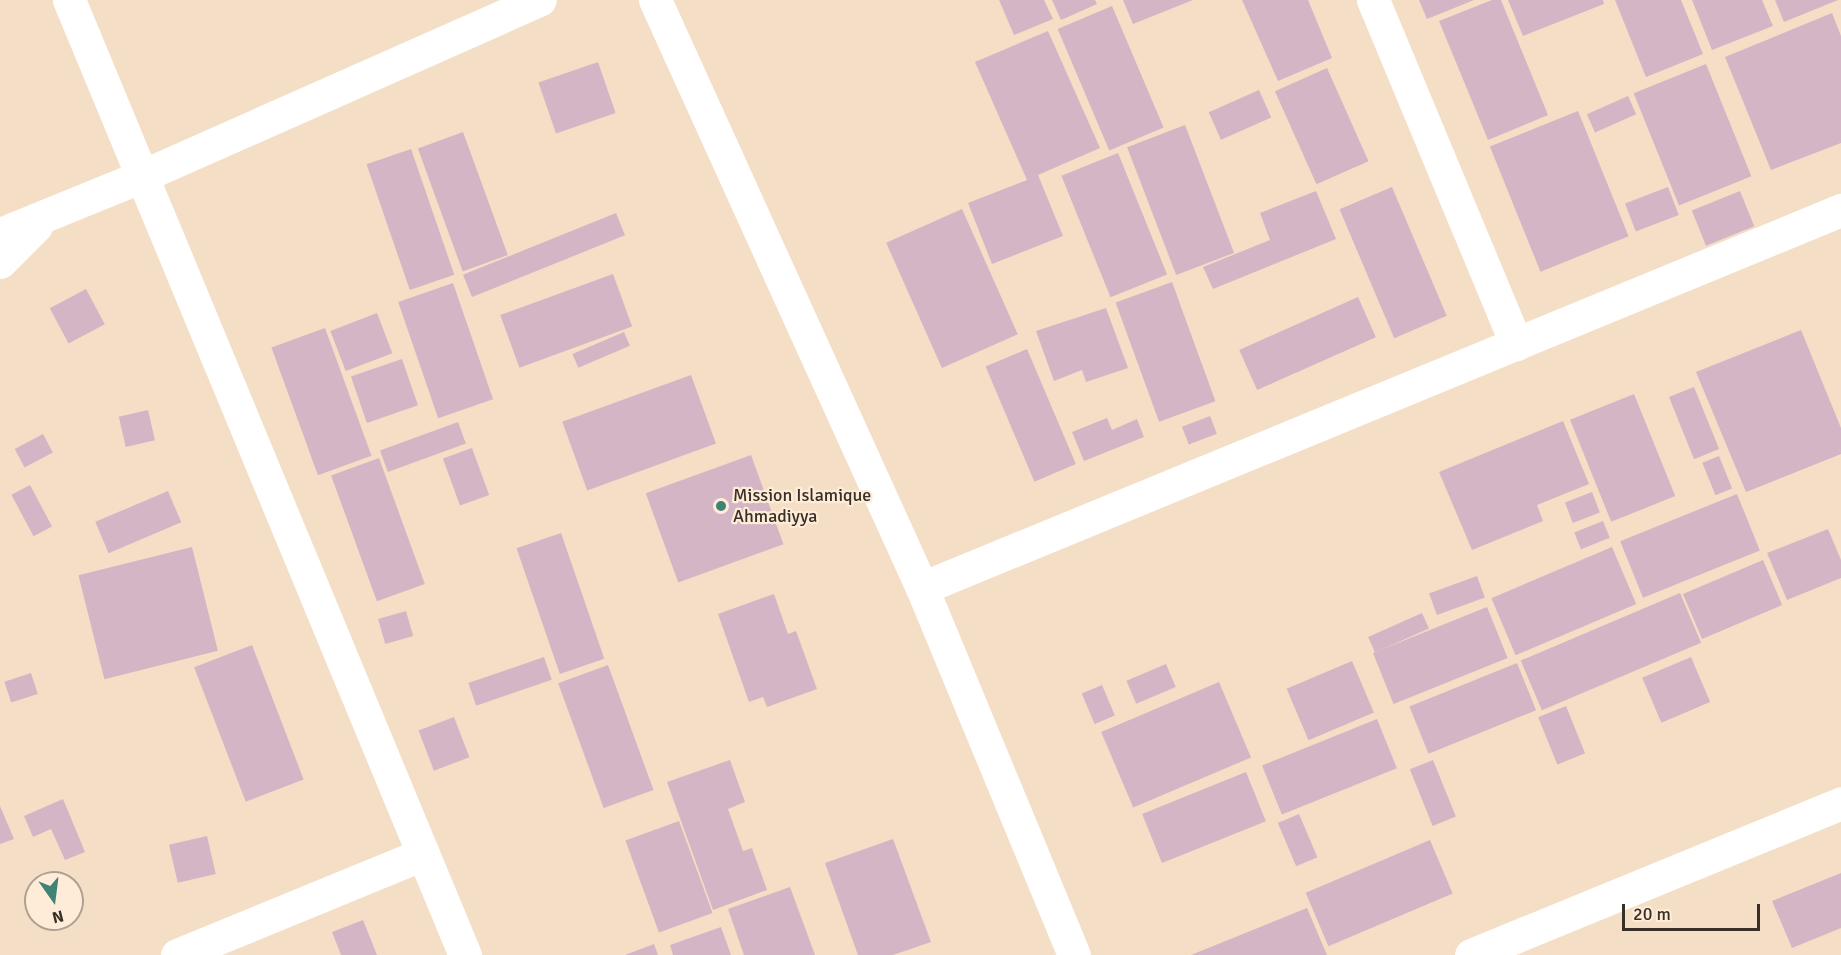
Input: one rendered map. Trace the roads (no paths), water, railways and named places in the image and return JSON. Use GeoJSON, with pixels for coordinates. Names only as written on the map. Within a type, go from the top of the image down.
{"type":"FeatureCollection","features":[{"type":"Feature","properties":{"kind":"street"},"geometry":{"type":"LineString","coordinates":[[69,0],[465,955]]}},
{"type":"Feature","properties":{"kind":"street"},"geometry":{"type":"LineString","coordinates":[[0,234],[142,176],[540,0]]}},
{"type":"Feature","properties":{"kind":"street"},"geometry":{"type":"LineString","coordinates":[[655,0],[922,588],[1074,955]]}},
{"type":"Feature","properties":{"kind":"street"},"geometry":{"type":"LineString","coordinates":[[1374,0],[1516,344]]}},
{"type":"Feature","properties":{"kind":"street"},"geometry":{"type":"LineString","coordinates":[[922,588],[1841,211]]}},
{"type":"Feature","properties":{"kind":"street"},"geometry":{"type":"LineString","coordinates":[[0,262],[48,214]]}},
{"type":"Feature","properties":{"kind":"street"},"geometry":{"type":"LineString","coordinates":[[1472,955],[1841,803]]}},
{"type":"Feature","properties":{"kind":"street"},"geometry":{"type":"LineString","coordinates":[[177,955],[423,854]]}},
{"type":"Feature","properties":{"kind":"place","name":"Mission Islamique Ahmadiyya"},"geometry":{"type":"Point","coordinates":[721,506]}}]}
